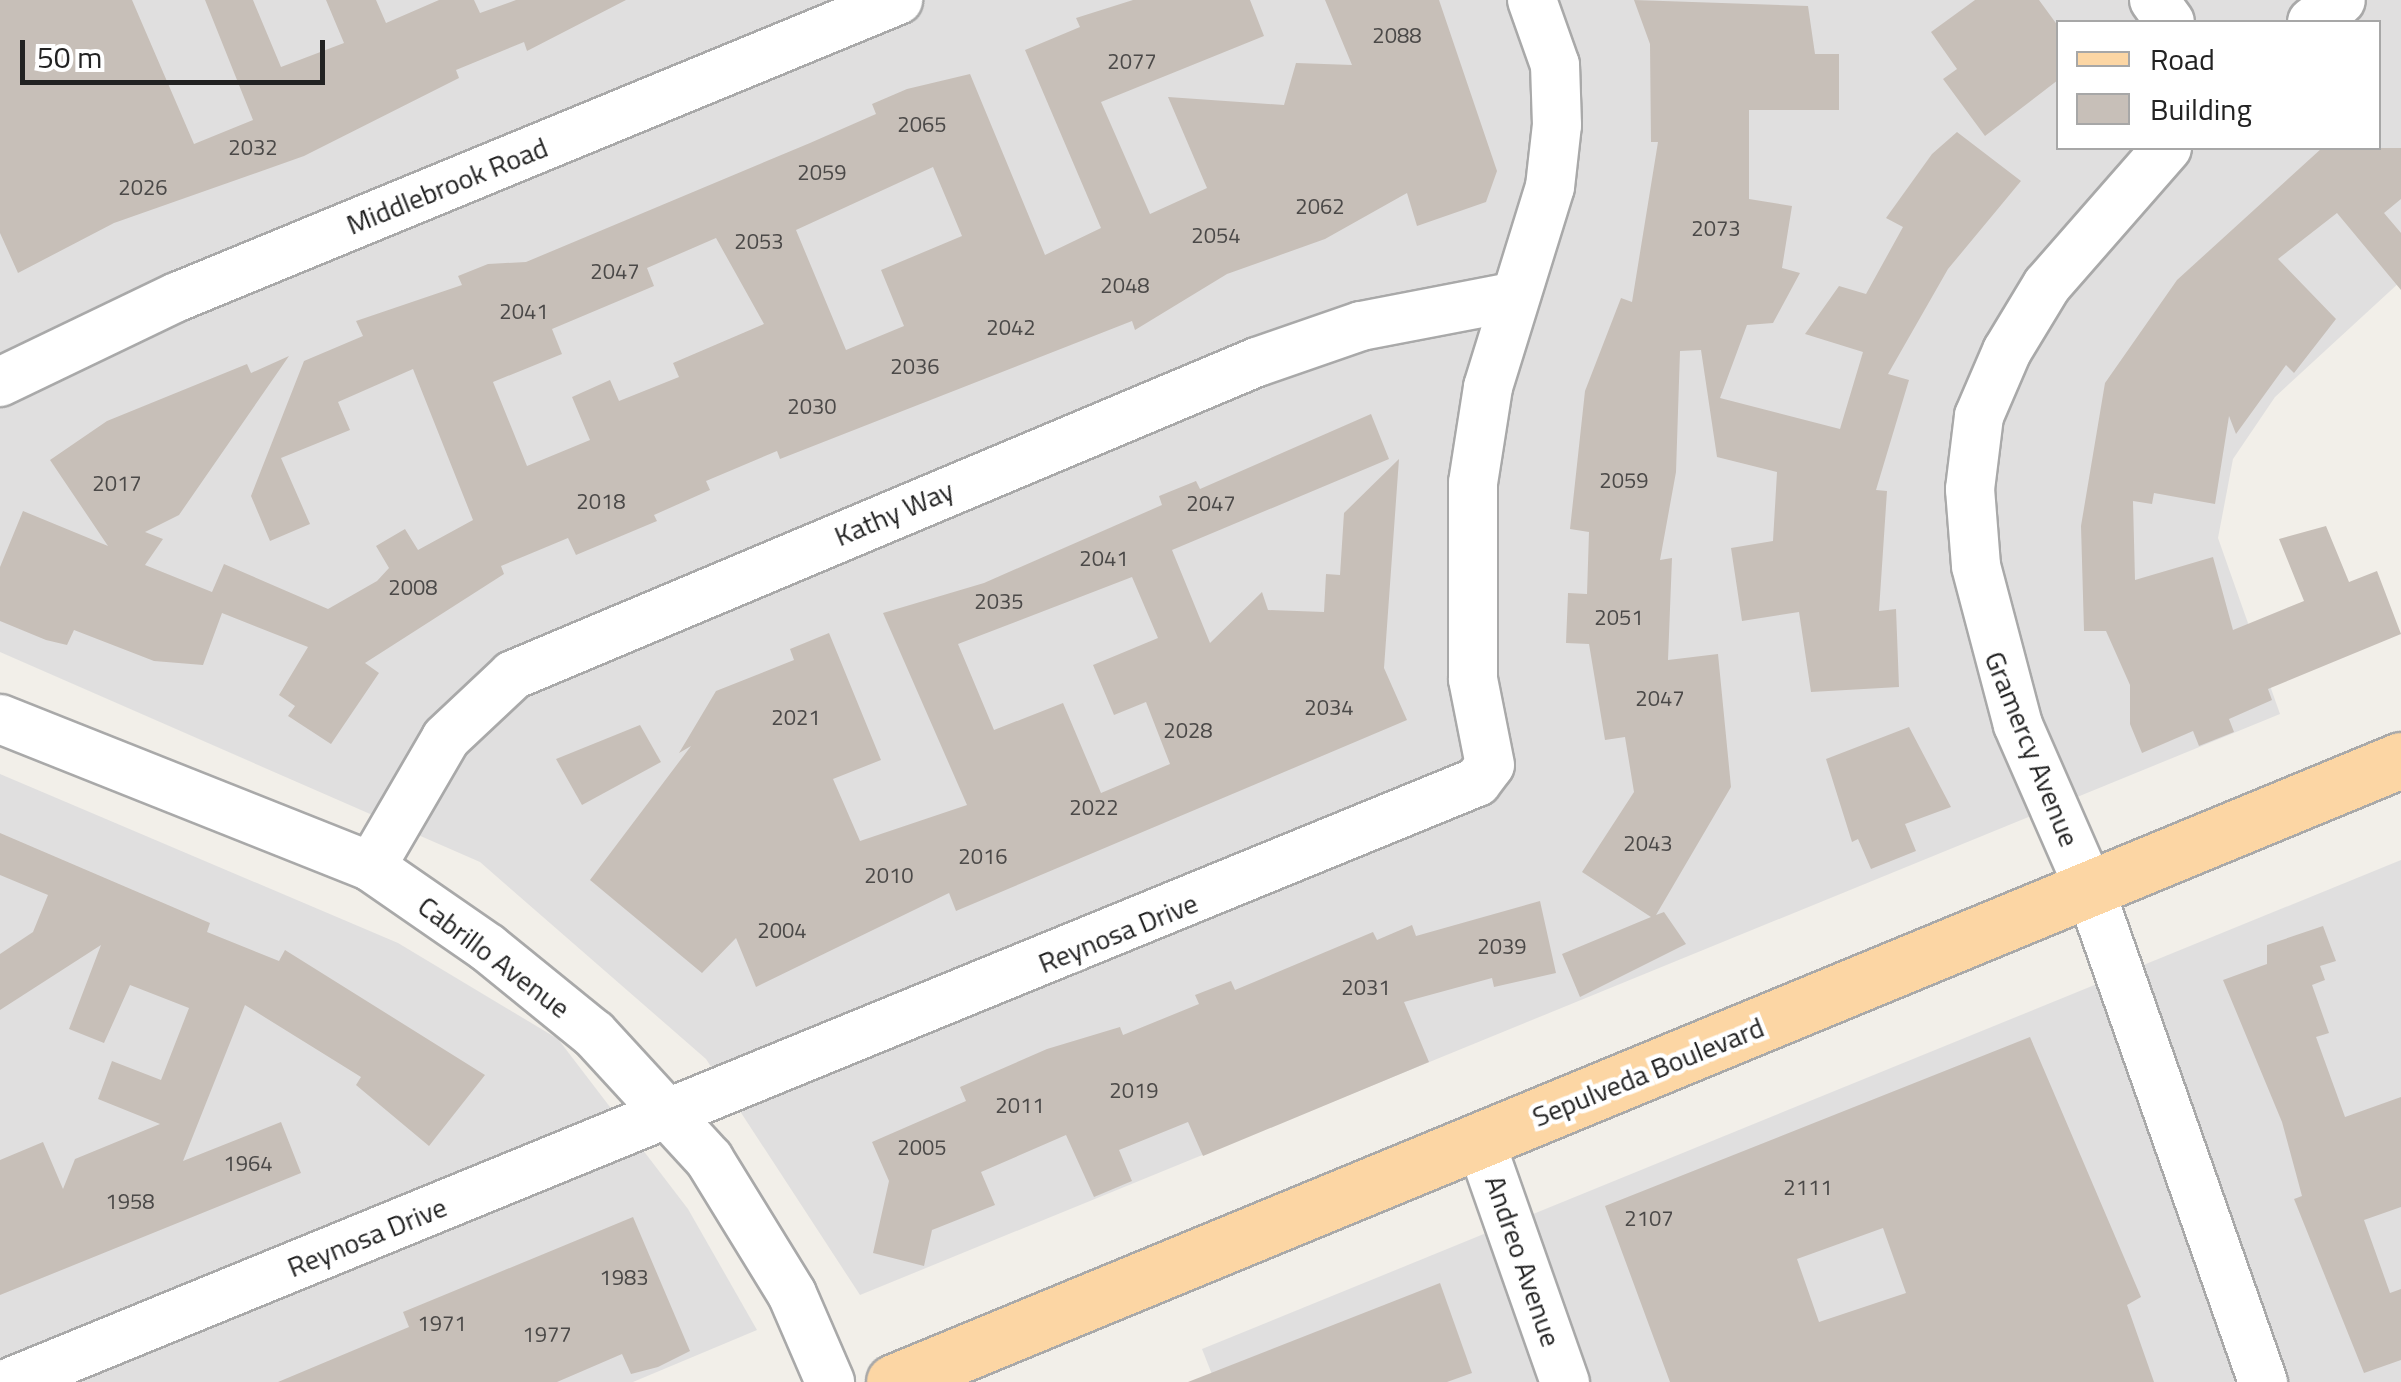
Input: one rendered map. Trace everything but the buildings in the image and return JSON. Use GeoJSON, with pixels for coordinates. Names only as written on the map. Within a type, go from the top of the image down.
{"type":"FeatureCollection","features":[{"type":"Feature","properties":{"kind":"main road","name":"Sepulveda Boulevard"},"geometry":{"type":"LineString","coordinates":[[894,1382],[2401,760]]}},
{"type":"Feature","properties":{"kind":"street","name":"Middlebrook Road"},"geometry":{"type":"LineString","coordinates":[[0,382],[159,305],[898,0]]}},
{"type":"Feature","properties":{"kind":"street","name":"Reynosa Drive"},"geometry":{"type":"LineString","coordinates":[[11,1382],[1477,782],[1490,765],[1473,679],[1473,483],[1512,297],[1550,187],[1557,125],[1555,65],[1532,0]]}},
{"type":"Feature","properties":{"kind":"street"},"geometry":{"type":"LineString","coordinates":[[2315,20],[2341,0]]}},
{"type":"Feature","properties":{"kind":"street","name":"Gramercy Avenue"},"geometry":{"type":"LineString","coordinates":[[2165,150],[2047,285],[2006,351],[1979,416],[1970,490],[1987,634],[2090,890],[2263,1382]]}},
{"type":"Feature","properties":{"kind":"street","name":"Kathy Way"},"geometry":{"type":"LineString","coordinates":[[372,867],[446,738],[513,674],[1257,362],[1360,326],[1512,297]]}},
{"type":"Feature","properties":{"kind":"street","name":"Cabrillo Avenue"},"geometry":{"type":"LineString","coordinates":[[0,719],[372,867],[594,1034],[671,1112],[743,1208],[830,1382]]}},
{"type":"Feature","properties":{"kind":"street","name":"Andreo Avenue"},"geometry":{"type":"LineString","coordinates":[[1480,1140],[1565,1382]]}},
{"type":"Feature","properties":{"kind":"shaded area"},"geometry":{"type":"Polygon","coordinates":[[[0,0],[2401,0],[2401,281],[2275,397],[2233,459],[2218,538],[2280,714],[860,1295],[706,1059],[480,862],[0,652],[0,0]]]}},
{"type":"Feature","properties":{"kind":"shaded area"},"geometry":{"type":"Polygon","coordinates":[[[0,774],[398,943],[558,1039],[688,1209],[757,1330],[633,1382],[0,1382],[0,774]]]}},
{"type":"Feature","properties":{"kind":"shaded area"},"geometry":{"type":"Polygon","coordinates":[[[2401,860],[2401,1382],[1215,1382],[1202,1349],[2401,860]]]}}]}
